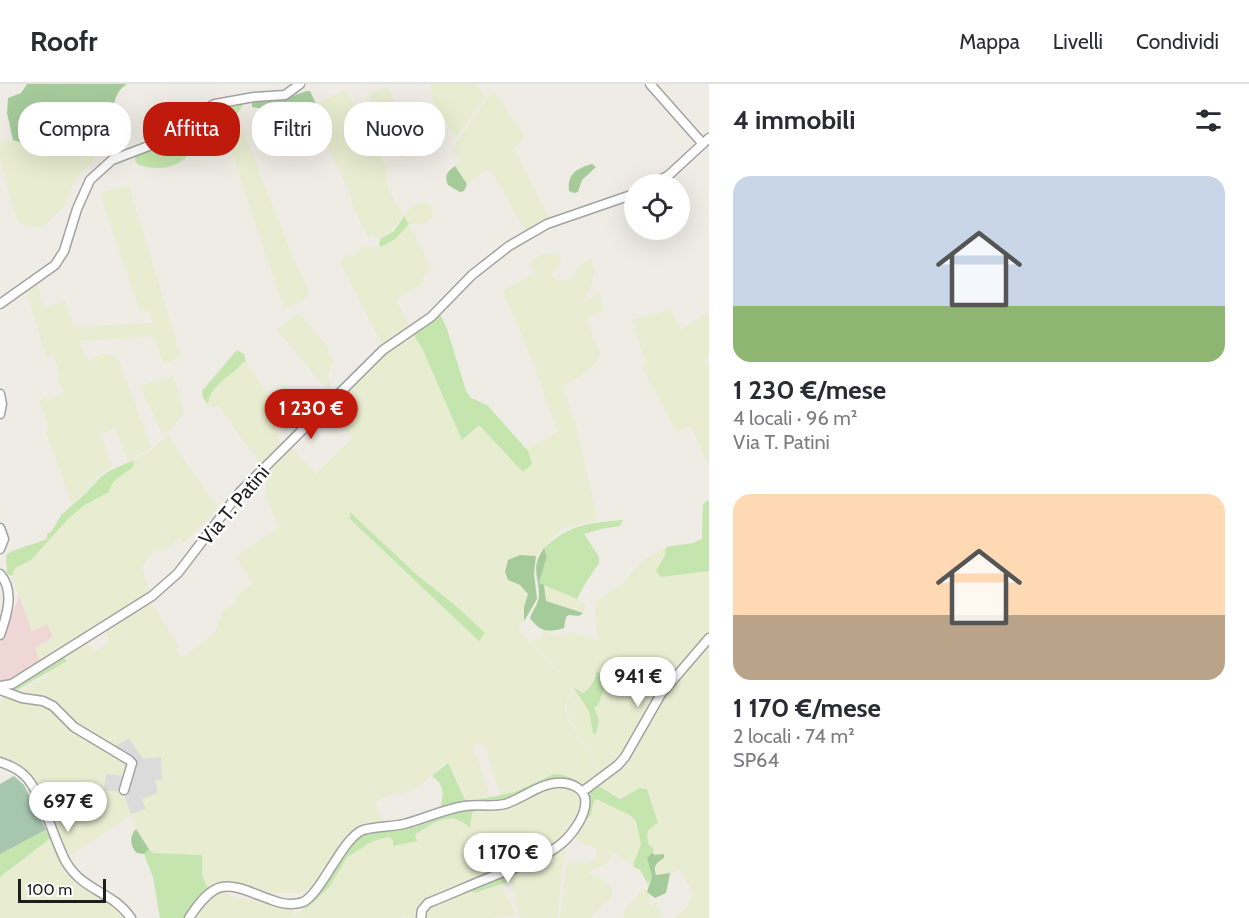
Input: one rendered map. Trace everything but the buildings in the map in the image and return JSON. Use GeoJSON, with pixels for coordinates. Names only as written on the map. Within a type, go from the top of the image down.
{"type":"FeatureCollection","features":[{"type":"Feature","properties":{"kind":"street"},"geometry":{"type":"LineString","coordinates":[[0,304],[55,266],[64,251],[90,180],[112,160],[167,139],[199,112],[215,104],[254,97],[285,96],[300,84]]}},
{"type":"Feature","properties":{"kind":"street"},"geometry":{"type":"LineString","coordinates":[[650,84],[706,141],[670,174]]}},
{"type":"Feature","properties":{"kind":"street","name":"Via T. Patini"},"geometry":{"type":"LineString","coordinates":[[0,688],[12,684],[152,596],[191,558],[239,492],[383,350],[431,317],[472,275],[509,246],[548,224],[624,198]]}},
{"type":"Feature","properties":{"kind":"street"},"geometry":{"type":"LineString","coordinates":[[0,394],[2,404],[0,414]]}},
{"type":"Feature","properties":{"kind":"street"},"geometry":{"type":"LineString","coordinates":[[0,528],[4,539],[0,549]]}},
{"type":"Feature","properties":{"kind":"street"},"geometry":{"type":"LineString","coordinates":[[0,574],[8,583],[10,593],[7,614],[0,635]]}},
{"type":"Feature","properties":{"kind":"street"},"geometry":{"type":"LineString","coordinates":[[582,792],[625,757],[661,694],[709,638]]}},
{"type":"Feature","properties":{"kind":"street"},"geometry":{"type":"LineString","coordinates":[[0,688],[22,698],[43,701],[53,706],[74,728],[129,760],[132,763],[124,790]]}},
{"type":"Feature","properties":{"kind":"street"},"geometry":{"type":"LineString","coordinates":[[0,762],[26,776],[65,860],[76,876],[82,882],[116,900],[131,918]]}},
{"type":"Feature","properties":{"kind":"street"},"geometry":{"type":"LineString","coordinates":[[189,918],[206,895],[217,887],[232,886],[279,903],[293,905],[306,901],[348,843],[361,831],[402,824],[464,806],[496,806],[553,783],[573,785],[582,792],[584,811],[568,836],[556,848],[428,903],[422,910],[421,918]]}},
{"type":"Feature","properties":{"kind":"shaded area"},"geometry":{"type":"Polygon","coordinates":[[[19,596],[32,631],[47,624],[54,637],[41,663],[12,681],[0,685],[0,644],[19,596]]]}},
{"type":"Feature","properties":{"kind":"shaded area"},"geometry":{"type":"Polygon","coordinates":[[[129,738],[143,758],[161,757],[162,780],[155,780],[158,793],[142,799],[146,809],[131,814],[103,791],[106,774],[126,776],[110,749],[129,738]]]}},
{"type":"Feature","properties":{"kind":"green space"},"geometry":{"type":"Polygon","coordinates":[[[27,84],[127,84],[121,89],[115,102],[18,102],[18,142],[13,140],[7,113],[8,98],[21,93],[27,84]]]}},
{"type":"Feature","properties":{"kind":"green space"},"geometry":{"type":"Polygon","coordinates":[[[430,84],[475,84],[485,97],[456,138],[445,120],[445,102],[433,101],[430,84]]]}},
{"type":"Feature","properties":{"kind":"green space"},"geometry":{"type":"Polygon","coordinates":[[[387,87],[394,102],[373,102],[369,95],[387,87]]]}},
{"type":"Feature","properties":{"kind":"green space"},"geometry":{"type":"Polygon","coordinates":[[[345,90],[351,102],[344,102],[344,156],[380,156],[387,169],[385,174],[388,189],[403,215],[392,230],[379,238],[371,235],[368,237],[355,211],[349,190],[332,156],[332,102],[320,102],[345,90]]]}},
{"type":"Feature","properties":{"kind":"green space"},"geometry":{"type":"Polygon","coordinates":[[[493,90],[523,134],[524,138],[514,148],[550,220],[526,232],[491,170],[484,171],[467,184],[455,166],[459,160],[452,149],[493,90]]]}},
{"type":"Feature","properties":{"kind":"green space"},"geometry":{"type":"Polygon","coordinates":[[[310,91],[315,102],[252,102],[252,99],[292,96],[310,91]]]}},
{"type":"Feature","properties":{"kind":"green space"},"geometry":{"type":"Polygon","coordinates":[[[240,123],[309,293],[303,300],[284,308],[233,156],[240,156],[240,123]]]}},
{"type":"Feature","properties":{"kind":"green space"},"geometry":{"type":"Polygon","coordinates":[[[13,140],[18,142],[18,156],[94,156],[92,163],[81,172],[75,181],[63,208],[41,227],[26,226],[20,223],[12,205],[0,158],[0,142],[13,140]]]}},
{"type":"Feature","properties":{"kind":"green space"},"geometry":{"type":"Polygon","coordinates":[[[143,149],[143,156],[187,156],[173,165],[151,168],[137,164],[136,153],[143,149]]]}},
{"type":"Feature","properties":{"kind":"green space"},"geometry":{"type":"Polygon","coordinates":[[[592,164],[596,167],[582,180],[578,192],[569,191],[571,176],[592,164]]]}},
{"type":"Feature","properties":{"kind":"green space"},"geometry":{"type":"Polygon","coordinates":[[[455,166],[467,184],[464,191],[460,192],[448,185],[447,174],[455,166]]]}},
{"type":"Feature","properties":{"kind":"green space"},"geometry":{"type":"Polygon","coordinates":[[[129,186],[181,357],[163,364],[155,336],[79,341],[88,361],[102,354],[117,356],[151,447],[128,461],[115,427],[101,435],[112,466],[72,503],[46,432],[49,428],[39,401],[46,396],[48,400],[64,392],[57,378],[60,376],[54,355],[46,356],[26,289],[37,282],[43,308],[65,301],[74,327],[152,323],[149,311],[140,311],[100,193],[129,186]]]}},
{"type":"Feature","properties":{"kind":"green space"},"geometry":{"type":"Polygon","coordinates":[[[421,203],[431,206],[432,218],[423,224],[409,224],[404,216],[412,206],[421,203]]]}},
{"type":"Feature","properties":{"kind":"green space"},"geometry":{"type":"Polygon","coordinates":[[[404,216],[409,224],[392,241],[379,247],[380,239],[394,231],[404,216]]]}},
{"type":"Feature","properties":{"kind":"green space"},"geometry":{"type":"Polygon","coordinates":[[[409,224],[432,270],[422,276],[424,282],[396,300],[410,328],[383,346],[340,262],[349,254],[352,257],[364,247],[382,247],[409,224]]]}},
{"type":"Feature","properties":{"kind":"green space"},"geometry":{"type":"Polygon","coordinates":[[[545,253],[560,256],[561,260],[551,276],[557,281],[571,279],[581,264],[591,259],[595,271],[587,297],[590,299],[600,292],[604,311],[590,316],[587,321],[600,354],[596,362],[579,377],[563,386],[576,426],[598,521],[565,528],[555,534],[536,556],[520,555],[506,563],[505,577],[520,585],[528,594],[524,607],[524,621],[518,629],[548,663],[568,681],[533,645],[533,641],[542,637],[541,630],[562,637],[573,633],[599,641],[595,622],[596,602],[621,585],[642,561],[666,547],[665,555],[656,571],[661,577],[709,571],[709,633],[697,651],[651,704],[622,758],[601,776],[567,715],[567,704],[574,688],[569,683],[572,688],[565,706],[566,716],[600,777],[585,787],[574,778],[564,774],[554,774],[501,796],[484,743],[473,745],[490,798],[466,802],[447,761],[420,786],[404,794],[394,793],[375,802],[384,824],[361,827],[348,836],[339,845],[315,885],[301,893],[272,893],[230,885],[207,887],[202,875],[202,855],[153,853],[136,829],[131,815],[68,857],[48,809],[31,778],[22,770],[0,759],[0,706],[5,693],[46,703],[57,710],[68,724],[131,763],[126,776],[106,774],[104,790],[123,792],[131,814],[146,809],[142,799],[158,793],[155,780],[162,780],[161,757],[143,759],[129,738],[112,748],[72,723],[52,704],[41,699],[15,695],[49,674],[48,672],[66,661],[63,657],[87,642],[93,652],[109,643],[105,630],[150,601],[179,647],[176,650],[182,658],[215,633],[221,614],[228,607],[238,604],[234,597],[252,584],[236,556],[279,527],[266,496],[267,470],[290,446],[316,474],[353,438],[326,410],[382,355],[413,333],[423,350],[462,439],[479,424],[523,472],[532,464],[526,449],[558,432],[530,355],[503,291],[535,273],[529,262],[545,253]],[[351,513],[350,519],[479,640],[484,633],[455,605],[417,575],[351,513]],[[597,671],[586,691],[583,693],[575,689],[590,711],[593,733],[596,734],[599,721],[594,707],[598,705],[605,687],[618,693],[597,671]]]}},
{"type":"Feature","properties":{"kind":"green space"},"geometry":{"type":"Polygon","coordinates":[[[671,310],[681,330],[709,311],[709,357],[704,360],[709,368],[709,466],[691,426],[676,431],[642,367],[646,365],[632,320],[671,310]]]}},
{"type":"Feature","properties":{"kind":"green space"},"geometry":{"type":"Polygon","coordinates":[[[299,313],[328,347],[333,360],[328,375],[332,391],[329,392],[277,330],[299,313]]]}},
{"type":"Feature","properties":{"kind":"green space"},"geometry":{"type":"Polygon","coordinates":[[[440,314],[447,329],[466,391],[471,398],[487,405],[528,451],[532,464],[523,472],[479,425],[462,440],[423,350],[413,333],[440,314]]]}},
{"type":"Feature","properties":{"kind":"green space"},"geometry":{"type":"Polygon","coordinates":[[[237,350],[244,354],[246,363],[243,362],[217,385],[208,404],[203,398],[202,391],[237,350]]]}},
{"type":"Feature","properties":{"kind":"green space"},"geometry":{"type":"Polygon","coordinates":[[[243,361],[282,416],[277,428],[281,447],[262,466],[219,406],[209,407],[208,404],[217,386],[243,361]]]}},
{"type":"Feature","properties":{"kind":"green space"},"geometry":{"type":"Polygon","coordinates":[[[174,376],[184,414],[164,437],[140,386],[174,376]]]}},
{"type":"Feature","properties":{"kind":"green space"},"geometry":{"type":"Polygon","coordinates":[[[169,435],[218,508],[184,543],[179,538],[167,549],[152,551],[141,567],[149,589],[140,598],[41,663],[35,648],[53,637],[47,624],[32,631],[12,577],[13,571],[17,566],[31,560],[67,520],[83,506],[102,496],[113,482],[134,464],[134,460],[142,454],[148,454],[169,435]]]}},
{"type":"Feature","properties":{"kind":"green space"},"geometry":{"type":"Polygon","coordinates":[[[134,460],[133,467],[115,480],[109,492],[83,506],[67,520],[31,560],[15,568],[12,576],[7,574],[6,555],[47,539],[47,534],[52,531],[61,515],[100,478],[109,471],[134,460]]]}},
{"type":"Feature","properties":{"kind":"green space"},"geometry":{"type":"Polygon","coordinates":[[[709,500],[709,571],[661,577],[656,571],[665,555],[666,547],[693,543],[702,539],[703,504],[709,500]]]}},
{"type":"Feature","properties":{"kind":"green space"},"geometry":{"type":"Polygon","coordinates":[[[350,512],[417,575],[455,605],[485,633],[479,641],[350,519],[350,512]]]}},
{"type":"Feature","properties":{"kind":"green space"},"geometry":{"type":"Polygon","coordinates":[[[623,520],[620,526],[584,534],[599,557],[599,563],[577,599],[539,583],[547,556],[544,548],[553,540],[581,526],[623,520]]]}},
{"type":"Feature","properties":{"kind":"green space"},"geometry":{"type":"Polygon","coordinates":[[[544,548],[547,556],[539,583],[544,585],[546,601],[583,613],[579,616],[569,615],[566,617],[564,628],[553,631],[541,629],[530,618],[539,598],[536,567],[544,548]]]}},
{"type":"Feature","properties":{"kind":"green space"},"geometry":{"type":"Polygon","coordinates":[[[520,555],[536,556],[534,573],[537,599],[524,621],[524,607],[528,594],[520,585],[508,580],[505,572],[508,560],[520,555]]]}},
{"type":"Feature","properties":{"kind":"green space"},"geometry":{"type":"Polygon","coordinates":[[[544,585],[586,604],[583,613],[546,601],[544,585]]]}},
{"type":"Feature","properties":{"kind":"green space"},"geometry":{"type":"Polygon","coordinates":[[[709,639],[709,918],[672,918],[688,907],[693,893],[680,869],[673,873],[656,875],[654,869],[656,864],[664,858],[664,855],[654,855],[647,837],[650,827],[658,823],[650,794],[646,787],[643,787],[620,797],[598,784],[611,775],[657,703],[709,639]]]}},
{"type":"Feature","properties":{"kind":"green space"},"geometry":{"type":"Polygon","coordinates":[[[63,657],[67,661],[17,690],[10,691],[63,657]]]}},
{"type":"Feature","properties":{"kind":"green space"},"geometry":{"type":"Polygon","coordinates":[[[597,671],[605,687],[598,705],[594,707],[599,721],[596,734],[593,733],[589,711],[574,688],[583,693],[586,691],[597,671]]]}},
{"type":"Feature","properties":{"kind":"green space"},"geometry":{"type":"Polygon","coordinates":[[[448,763],[466,802],[440,809],[442,791],[439,783],[432,776],[448,763]]]}},
{"type":"Feature","properties":{"kind":"green space"},"geometry":{"type":"Polygon","coordinates":[[[554,774],[567,776],[585,787],[571,779],[558,779],[505,799],[469,802],[514,792],[554,774]]]}},
{"type":"Feature","properties":{"kind":"green space"},"geometry":{"type":"Polygon","coordinates":[[[14,776],[24,785],[46,830],[0,854],[0,784],[14,776]]]}},
{"type":"Feature","properties":{"kind":"green space"},"geometry":{"type":"Polygon","coordinates":[[[597,785],[620,799],[640,788],[647,789],[658,823],[647,834],[649,845],[653,848],[653,852],[647,858],[652,876],[648,884],[640,870],[634,867],[641,844],[636,821],[630,815],[596,799],[590,816],[586,820],[584,817],[588,792],[597,785]]]}},
{"type":"Feature","properties":{"kind":"green space"},"geometry":{"type":"Polygon","coordinates":[[[551,787],[571,787],[579,793],[581,800],[573,820],[556,843],[533,857],[531,851],[496,871],[429,898],[420,904],[417,918],[401,915],[401,918],[193,918],[209,897],[218,892],[229,891],[229,895],[236,899],[253,899],[292,910],[293,917],[320,897],[347,857],[373,841],[388,837],[393,840],[393,846],[417,840],[415,835],[417,833],[446,818],[470,823],[474,811],[551,787]]]}},
{"type":"Feature","properties":{"kind":"green space"},"geometry":{"type":"Polygon","coordinates":[[[596,799],[630,815],[636,821],[641,844],[634,867],[615,853],[607,863],[587,873],[603,880],[613,892],[610,898],[589,918],[560,918],[567,864],[571,862],[588,863],[597,856],[596,849],[585,845],[572,834],[582,819],[589,817],[596,799]]]}},
{"type":"Feature","properties":{"kind":"green space"},"geometry":{"type":"Polygon","coordinates":[[[479,809],[472,813],[470,828],[463,822],[450,819],[437,822],[417,833],[415,835],[417,841],[393,846],[393,840],[388,837],[373,841],[347,857],[330,886],[301,912],[313,901],[350,844],[362,834],[371,831],[416,827],[454,812],[479,809]]]}},
{"type":"Feature","properties":{"kind":"green space"},"geometry":{"type":"Polygon","coordinates":[[[49,829],[52,837],[0,877],[0,854],[49,829]]]}},
{"type":"Feature","properties":{"kind":"green space"},"geometry":{"type":"Polygon","coordinates":[[[136,829],[149,849],[144,854],[137,853],[132,845],[131,838],[136,829]]]}},
{"type":"Feature","properties":{"kind":"green space"},"geometry":{"type":"Polygon","coordinates":[[[52,837],[67,871],[76,883],[110,903],[126,918],[0,918],[0,877],[52,837]]]}},
{"type":"Feature","properties":{"kind":"green space"},"geometry":{"type":"Polygon","coordinates":[[[567,843],[557,918],[523,918],[520,916],[511,882],[501,885],[516,915],[490,918],[426,918],[425,914],[431,906],[470,890],[481,892],[510,881],[519,868],[567,843]]]}},
{"type":"Feature","properties":{"kind":"green space"},"geometry":{"type":"Polygon","coordinates":[[[149,849],[153,853],[202,855],[202,875],[207,887],[212,886],[196,901],[186,918],[160,918],[153,877],[144,854],[149,849]]]}},
{"type":"Feature","properties":{"kind":"green space"},"geometry":{"type":"Polygon","coordinates":[[[653,852],[654,855],[664,854],[664,858],[655,867],[656,875],[670,873],[666,893],[655,898],[647,892],[652,876],[647,858],[653,852]]]}},
{"type":"Feature","properties":{"kind":"green space"},"geometry":{"type":"Polygon","coordinates":[[[519,868],[510,881],[475,893],[470,890],[519,868]]]}},
{"type":"Feature","properties":{"kind":"green space"},"geometry":{"type":"Polygon","coordinates":[[[644,888],[650,895],[650,908],[655,901],[664,918],[624,918],[626,908],[644,888]]]}}]}
